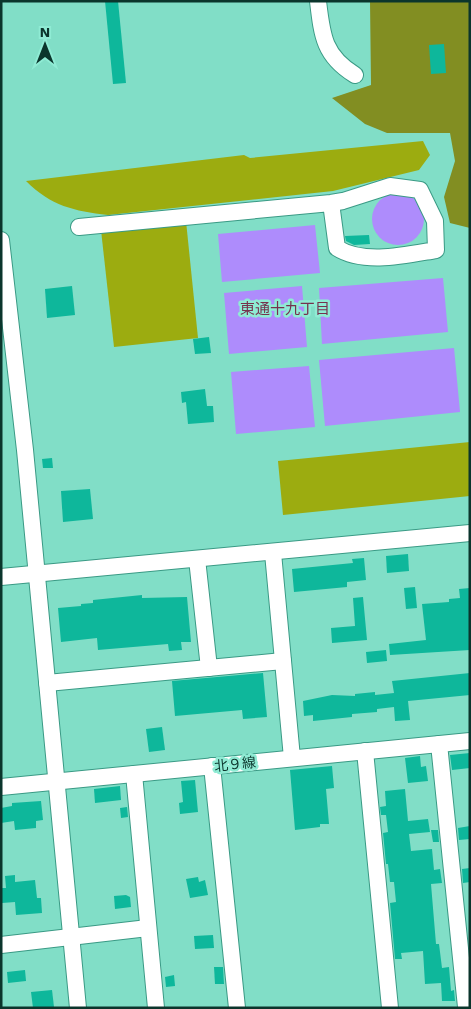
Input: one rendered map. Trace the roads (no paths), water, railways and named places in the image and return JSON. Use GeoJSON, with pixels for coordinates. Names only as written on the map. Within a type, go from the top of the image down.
{"type":"FeatureCollection","features":[{"type":"Feature","properties":{"kind":"street"},"geometry":{"type":"LineString","coordinates":[[318,1],[325,46],[339,66],[355,75]]}},
{"type":"Feature","properties":{"kind":"street"},"geometry":{"type":"LineString","coordinates":[[79,228],[331,202],[343,201],[390,186],[420,190],[435,221],[436,250],[400,256],[349,256],[337,248],[331,202]]}},
{"type":"Feature","properties":{"kind":"street"},"geometry":{"type":"LineString","coordinates":[[1,240],[6,334],[37,574],[78,1008]]}},
{"type":"Feature","properties":{"kind":"street"},"geometry":{"type":"LineString","coordinates":[[1,578],[470,533]]}},
{"type":"Feature","properties":{"kind":"street"},"geometry":{"type":"LineString","coordinates":[[273,553],[292,758]]}},
{"type":"Feature","properties":{"kind":"street"},"geometry":{"type":"LineString","coordinates":[[197,559],[208,668]]}},
{"type":"Feature","properties":{"kind":"street"},"geometry":{"type":"LineString","coordinates":[[47,683],[283,661]]}},
{"type":"Feature","properties":{"kind":"street","name":"北９線"},"geometry":{"type":"LineString","coordinates":[[1,787],[470,741]]}},
{"type":"Feature","properties":{"kind":"street"},"geometry":{"type":"LineString","coordinates":[[439,744],[464,1007]]}},
{"type":"Feature","properties":{"kind":"street"},"geometry":{"type":"LineString","coordinates":[[365,751],[390,1008]]}},
{"type":"Feature","properties":{"kind":"street"},"geometry":{"type":"LineString","coordinates":[[212,766],[237,1008]]}},
{"type":"Feature","properties":{"kind":"street"},"geometry":{"type":"LineString","coordinates":[[134,774],[156,1008]]}},
{"type":"Feature","properties":{"kind":"street"},"geometry":{"type":"LineString","coordinates":[[1,945],[148,928]]}},
{"type":"Feature","properties":{"kind":"district","name":"東通十九丁目"},"geometry":{"type":"Point","coordinates":[285,309]}}]}
